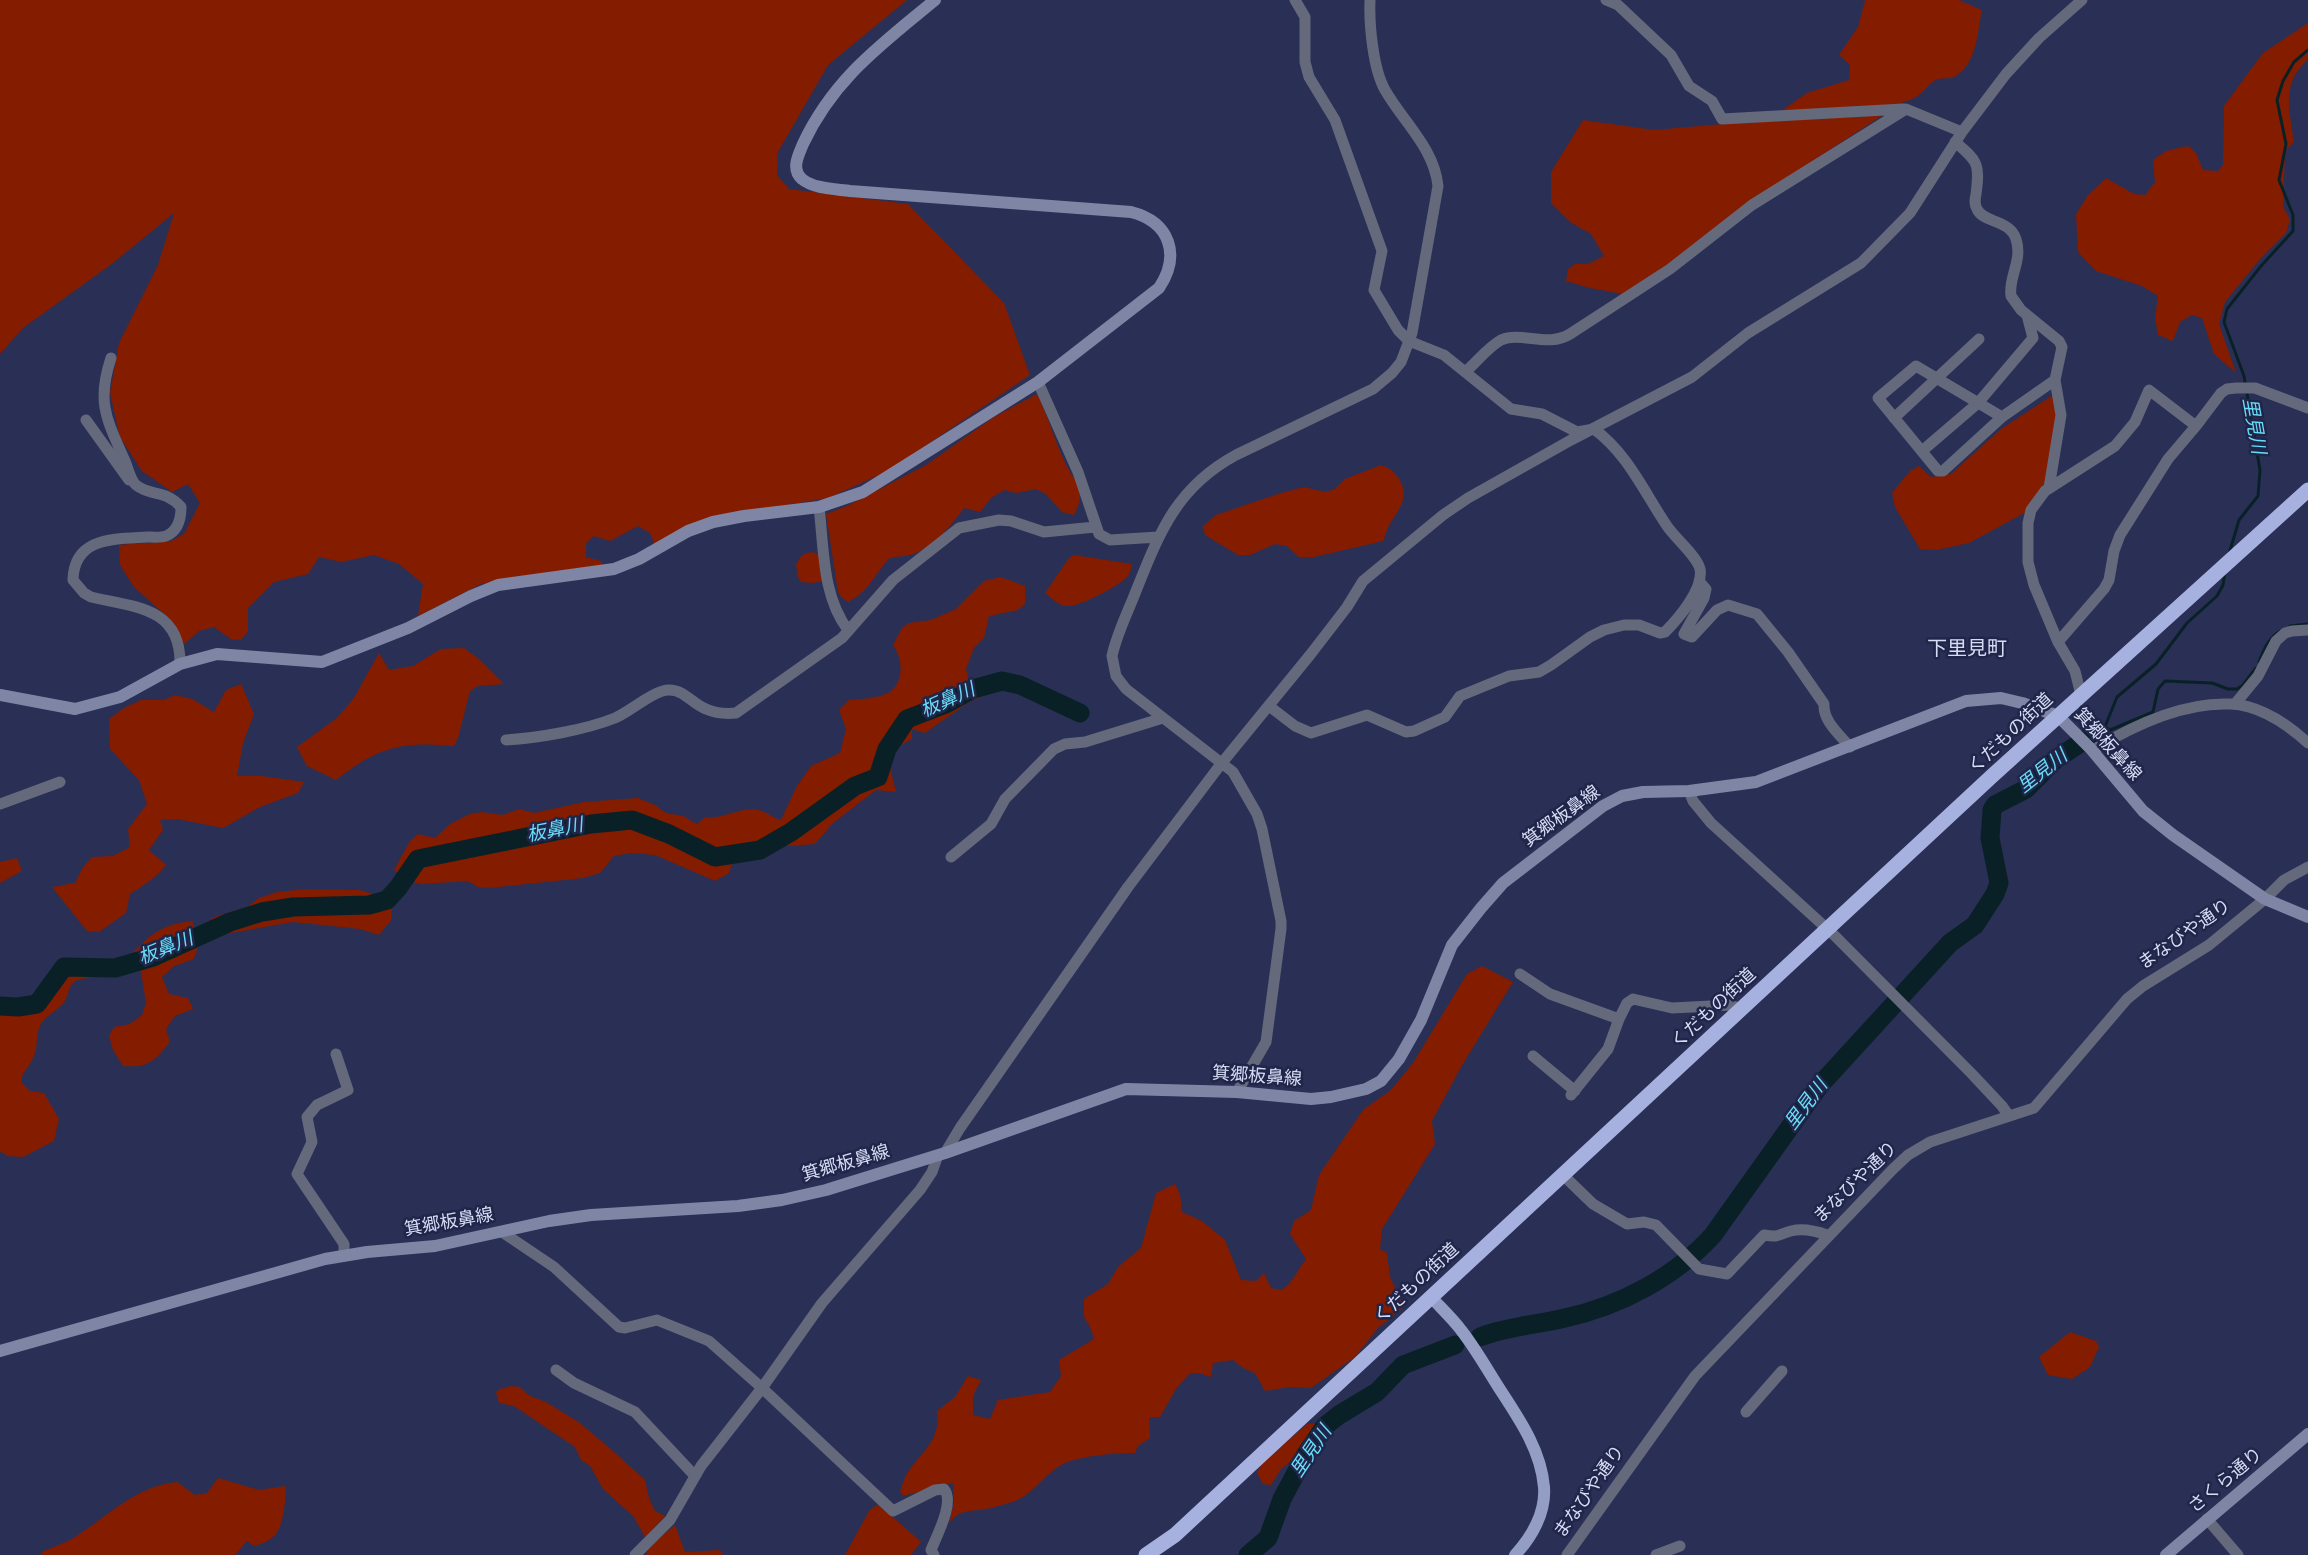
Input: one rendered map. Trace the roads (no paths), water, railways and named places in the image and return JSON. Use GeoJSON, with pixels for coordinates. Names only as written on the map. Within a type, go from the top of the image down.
{"type":"FeatureCollection","features":[{"type":"Feature","properties":{"kind":"highway","name":"くだもの街道"},"geometry":{"type":"LineString","coordinates":[[1146,1555],[1175,1534],[2058,716],[2308,490]]}},
{"type":"Feature","properties":{"kind":"main road"},"geometry":{"type":"LineString","coordinates":[[0,695],[75,709],[120,697],[180,664],[217,654],[322,662],[408,628],[471,596],[498,585],[614,569],[639,559],[688,531],[713,522],[744,516],[819,507],[863,492],[1038,382],[1160,288],[1167,276],[1171,262],[1170,249],[1160,226],[1143,215],[1131,212],[842,190],[812,184],[802,179],[796,170],[796,161],[809,132],[842,82],[859,63],[935,0]]}},
{"type":"Feature","properties":{"kind":"main road","name":"箕郷板鼻線"},"geometry":{"type":"LineString","coordinates":[[0,1351],[292,1268],[344,1256],[434,1246],[549,1221],[590,1215],[738,1206],[782,1200],[826,1190],[942,1154],[1126,1089],[1237,1092],[1311,1099],[1331,1098],[1366,1088],[1381,1081],[1399,1060],[1409,1042],[1452,945],[1503,883],[1603,806],[1622,796],[1643,792],[1689,791],[1756,782],[1966,701],[2001,698],[2022,703],[2058,716],[2092,749],[2143,811],[2173,835],[2265,899],[2308,917]]}},
{"type":"Feature","properties":{"kind":"main road"},"geometry":{"type":"LineString","coordinates":[[1431,1297],[1461,1330],[1476,1351],[1532,1442],[1540,1466],[1544,1488],[1542,1506],[1531,1534],[1515,1555]]}},
{"type":"Feature","properties":{"kind":"main road","name":"さくら通り"},"geometry":{"type":"LineString","coordinates":[[2166,1555],[2308,1434]]}},
{"type":"Feature","properties":{"kind":"street"},"geometry":{"type":"LineString","coordinates":[[1269,706],[1295,726],[1311,733],[1367,715],[1406,732],[1414,731],[1445,717],[1460,696],[1508,676],[1539,672],[1590,637],[1604,630],[1624,625],[1639,624],[1660,633],[1665,632],[1693,596],[1699,581],[1700,570],[1697,562],[1668,527],[1638,477],[1609,440],[1594,429],[1577,432],[1542,414],[1511,409],[1444,354],[1409,341],[1398,330],[1374,290],[1382,250],[1335,120],[1309,77],[1305,62],[1305,17],[1295,0]]}},
{"type":"Feature","properties":{"kind":"street"},"geometry":{"type":"LineString","coordinates":[[1237,1092],[1266,1042],[1282,921],[1260,821],[1233,772],[1126,689],[1116,676],[1112,656],[1158,537],[1189,489],[1207,473],[1236,455],[1373,389],[1392,373],[1401,362],[1412,333],[1438,186],[1436,170],[1429,154],[1384,89],[1372,35],[1370,0]]}},
{"type":"Feature","properties":{"kind":"street"},"geometry":{"type":"LineString","coordinates":[[1606,0],[1618,5],[1671,55],[1689,86],[1712,100],[1722,119],[1906,109],[1962,132]]}},
{"type":"Feature","properties":{"kind":"street"},"geometry":{"type":"LineString","coordinates":[[635,1555],[670,1520],[695,1476],[762,1388],[822,1302],[912,1200],[1128,887],[1221,764],[1347,607],[1364,581],[1443,515],[1468,498],[1692,377],[1748,333],[1861,263],[1910,213],[1954,142],[2006,74],[2039,38],[2082,0]]}},
{"type":"Feature","properties":{"kind":"street"},"geometry":{"type":"LineString","coordinates":[[1465,372],[1500,340],[1535,338],[1556,341],[1570,334],[1670,269],[1752,205],[1906,109]]}},
{"type":"Feature","properties":{"kind":"street"},"geometry":{"type":"LineString","coordinates":[[1954,142],[1973,157],[1978,172],[1975,203],[1977,210],[2001,222],[2015,237],[2019,259],[2011,296],[2027,315],[2059,342],[2062,347],[2055,380],[2061,416],[2049,488]]}},
{"type":"Feature","properties":{"kind":"street"},"geometry":{"type":"LineString","coordinates":[[1922,451],[1978,403],[2033,338],[2027,315]]}},
{"type":"Feature","properties":{"kind":"street"},"geometry":{"type":"LineString","coordinates":[[1894,418],[1978,339]]}},
{"type":"Feature","properties":{"kind":"street"},"geometry":{"type":"LineString","coordinates":[[111,358],[103,386],[104,405],[110,427],[134,484]]}},
{"type":"Feature","properties":{"kind":"street"},"geometry":{"type":"LineString","coordinates":[[2002,417],[1916,366],[1878,398],[1938,471],[1943,471],[2002,417],[2055,380]]}},
{"type":"Feature","properties":{"kind":"street"},"geometry":{"type":"LineString","coordinates":[[1038,382],[1088,497],[1095,528],[1104,538],[1110,540],[1158,537]]}},
{"type":"Feature","properties":{"kind":"street"},"geometry":{"type":"LineString","coordinates":[[2058,642],[2104,589],[2109,580],[2114,552],[2120,535],[2168,459],[2221,393],[2236,388],[2255,388],[2308,408]]}},
{"type":"Feature","properties":{"kind":"street"},"geometry":{"type":"LineString","coordinates":[[2081,695],[2075,671],[2058,642],[2034,585],[2028,562],[2028,523],[2031,510],[2036,501],[2049,488],[2116,446],[2135,422],[2148,390],[2196,426]]}},
{"type":"Feature","properties":{"kind":"street"},"geometry":{"type":"LineString","coordinates":[[86,420],[126,477],[144,490],[168,495],[181,507],[177,527],[166,536],[109,540],[87,548],[76,562],[74,580],[84,594],[91,597],[159,615],[175,634],[180,650],[180,664]]}},
{"type":"Feature","properties":{"kind":"street"},"geometry":{"type":"LineString","coordinates":[[819,507],[830,598],[841,621],[848,630]]}},
{"type":"Feature","properties":{"kind":"street"},"geometry":{"type":"LineString","coordinates":[[506,740],[538,738],[613,719],[646,701],[654,694],[670,690],[685,694],[706,709],[723,713],[736,713],[837,643],[892,580],[964,526],[999,520],[1011,521],[1044,532],[1095,528]]}},
{"type":"Feature","properties":{"kind":"street"},"geometry":{"type":"LineString","coordinates":[[1699,581],[1706,589],[1704,598],[1684,634],[1692,637],[1717,610],[1728,605],[1757,614],[1788,652],[1824,704],[1824,713],[1828,721],[1850,747]]}},
{"type":"Feature","properties":{"kind":"street"},"geometry":{"type":"LineString","coordinates":[[2234,704],[2258,676],[2276,641],[2284,633],[2292,630],[2308,630]]}},
{"type":"Feature","properties":{"kind":"street"},"geometry":{"type":"LineString","coordinates":[[2092,749],[2151,720],[2180,710],[2234,704],[2272,716],[2308,742]]}},
{"type":"Feature","properties":{"kind":"street"},"geometry":{"type":"LineString","coordinates":[[951,857],[991,824],[1005,799],[1054,749],[1065,744],[1085,742],[1163,718]]}},
{"type":"Feature","properties":{"kind":"street"},"geometry":{"type":"LineString","coordinates":[[0,804],[60,782]]}},
{"type":"Feature","properties":{"kind":"street"},"geometry":{"type":"LineString","coordinates":[[1689,791],[1693,801],[1711,823],[1827,929],[1984,1086],[2009,1116]]}},
{"type":"Feature","properties":{"kind":"street","name":"まなびや通り"},"geometry":{"type":"LineString","coordinates":[[1567,1555],[1681,1392],[1827,1235],[1893,1169],[1920,1147],[2009,1116],[2027,1112],[2039,1103],[2091,1039],[2138,990],[2209,945],[2265,899],[2284,880],[2308,868]]}},
{"type":"Feature","properties":{"kind":"street"},"geometry":{"type":"LineString","coordinates":[[1520,974],[1550,994],[1619,1019]]}},
{"type":"Feature","properties":{"kind":"street"},"geometry":{"type":"LineString","coordinates":[[1533,1056],[1573,1093],[1608,1050],[1619,1019],[1627,1003],[1633,999],[1672,1008],[1730,1006],[1741,1010]]}},
{"type":"Feature","properties":{"kind":"street"},"geometry":{"type":"LineString","coordinates":[[336,1054],[348,1090],[316,1105],[307,1117],[312,1142],[297,1174],[344,1244],[344,1256]]}},
{"type":"Feature","properties":{"kind":"street"},"geometry":{"type":"LineString","coordinates":[[1563,1175],[1588,1200],[1627,1224],[1644,1222],[1656,1225],[1699,1269],[1726,1274],[1764,1235],[1777,1237],[1791,1231],[1814,1231],[1827,1235]]}},
{"type":"Feature","properties":{"kind":"street"},"geometry":{"type":"LineString","coordinates":[[502,1232],[554,1266],[619,1326],[625,1328],[658,1320],[708,1341],[762,1388],[893,1511],[935,1490],[944,1489],[948,1494],[949,1503],[931,1550],[934,1555]]}},
{"type":"Feature","properties":{"kind":"street"},"geometry":{"type":"LineString","coordinates":[[556,1370],[574,1382],[635,1412],[695,1476]]}},
{"type":"Feature","properties":{"kind":"street"},"geometry":{"type":"LineString","coordinates":[[1746,1412],[1782,1371]]}},
{"type":"Feature","properties":{"kind":"street"},"geometry":{"type":"LineString","coordinates":[[2207,1519],[2238,1555]]}},
{"type":"Feature","properties":{"kind":"street"},"geometry":{"type":"LineString","coordinates":[[1656,1555],[1680,1546]]}},
{"type":"Feature","properties":{"kind":"waterway","name":"里見川"},"geometry":{"type":"LineString","coordinates":[[2229,554],[2239,520],[2258,496],[2260,470],[2244,376],[2224,322],[2227,309],[2261,266],[2293,231],[2293,215],[2279,180],[2286,144],[2277,100],[2283,81],[2294,62],[2308,50]]}},
{"type":"Feature","properties":{"kind":"waterway","name":"里見川"},"geometry":{"type":"LineString","coordinates":[[2102,734],[2117,697],[2156,664],[2187,623],[2217,596],[2223,585],[2225,572]]}},
{"type":"Feature","properties":{"kind":"waterway"},"geometry":{"type":"LineString","coordinates":[[2290,626],[2308,624]]}},
{"type":"Feature","properties":{"kind":"waterway"},"geometry":{"type":"LineString","coordinates":[[2259,662],[2269,641],[2280,631]]}},
{"type":"Feature","properties":{"kind":"waterway"},"geometry":{"type":"LineString","coordinates":[[2103,733],[2153,712],[2158,689],[2165,681],[2212,683],[2228,689],[2237,689],[2243,685],[2256,668]]}},
{"type":"Feature","properties":{"kind":"waterway","name":"板鼻川"},"geometry":{"type":"LineString","coordinates":[[0,1006],[18,1007],[37,1004],[64,967],[115,968],[153,957],[230,922],[262,912],[293,907],[369,905],[387,900],[398,888],[418,859],[591,824],[632,820],[669,834],[715,857],[760,850],[791,832],[855,786],[878,777],[887,749],[907,719],[946,704],[973,689],[1002,681],[1020,685],[1080,713]]}},
{"type":"Feature","properties":{"kind":"waterway","name":"里見川"},"geometry":{"type":"LineString","coordinates":[[1480,1337],[1512,1328],[1586,1313],[1606,1306],[1626,1298],[1664,1277],[1698,1250],[1713,1235],[1820,1085],[1950,943],[1975,925],[1995,894],[1999,883],[1990,838],[1992,810],[1995,805],[2026,789],[2056,759],[2088,738],[2102,734]]}},
{"type":"Feature","properties":{"kind":"waterway","name":"里見川"},"geometry":{"type":"LineString","coordinates":[[1248,1555],[1268,1538],[1282,1499],[1306,1454],[1325,1426],[1339,1415],[1377,1392],[1403,1365],[1455,1345]]}},
{"type":"Feature","properties":{"kind":"district","name":"下里見町"},"geometry":{"type":"Point","coordinates":[1967,650]}}]}
